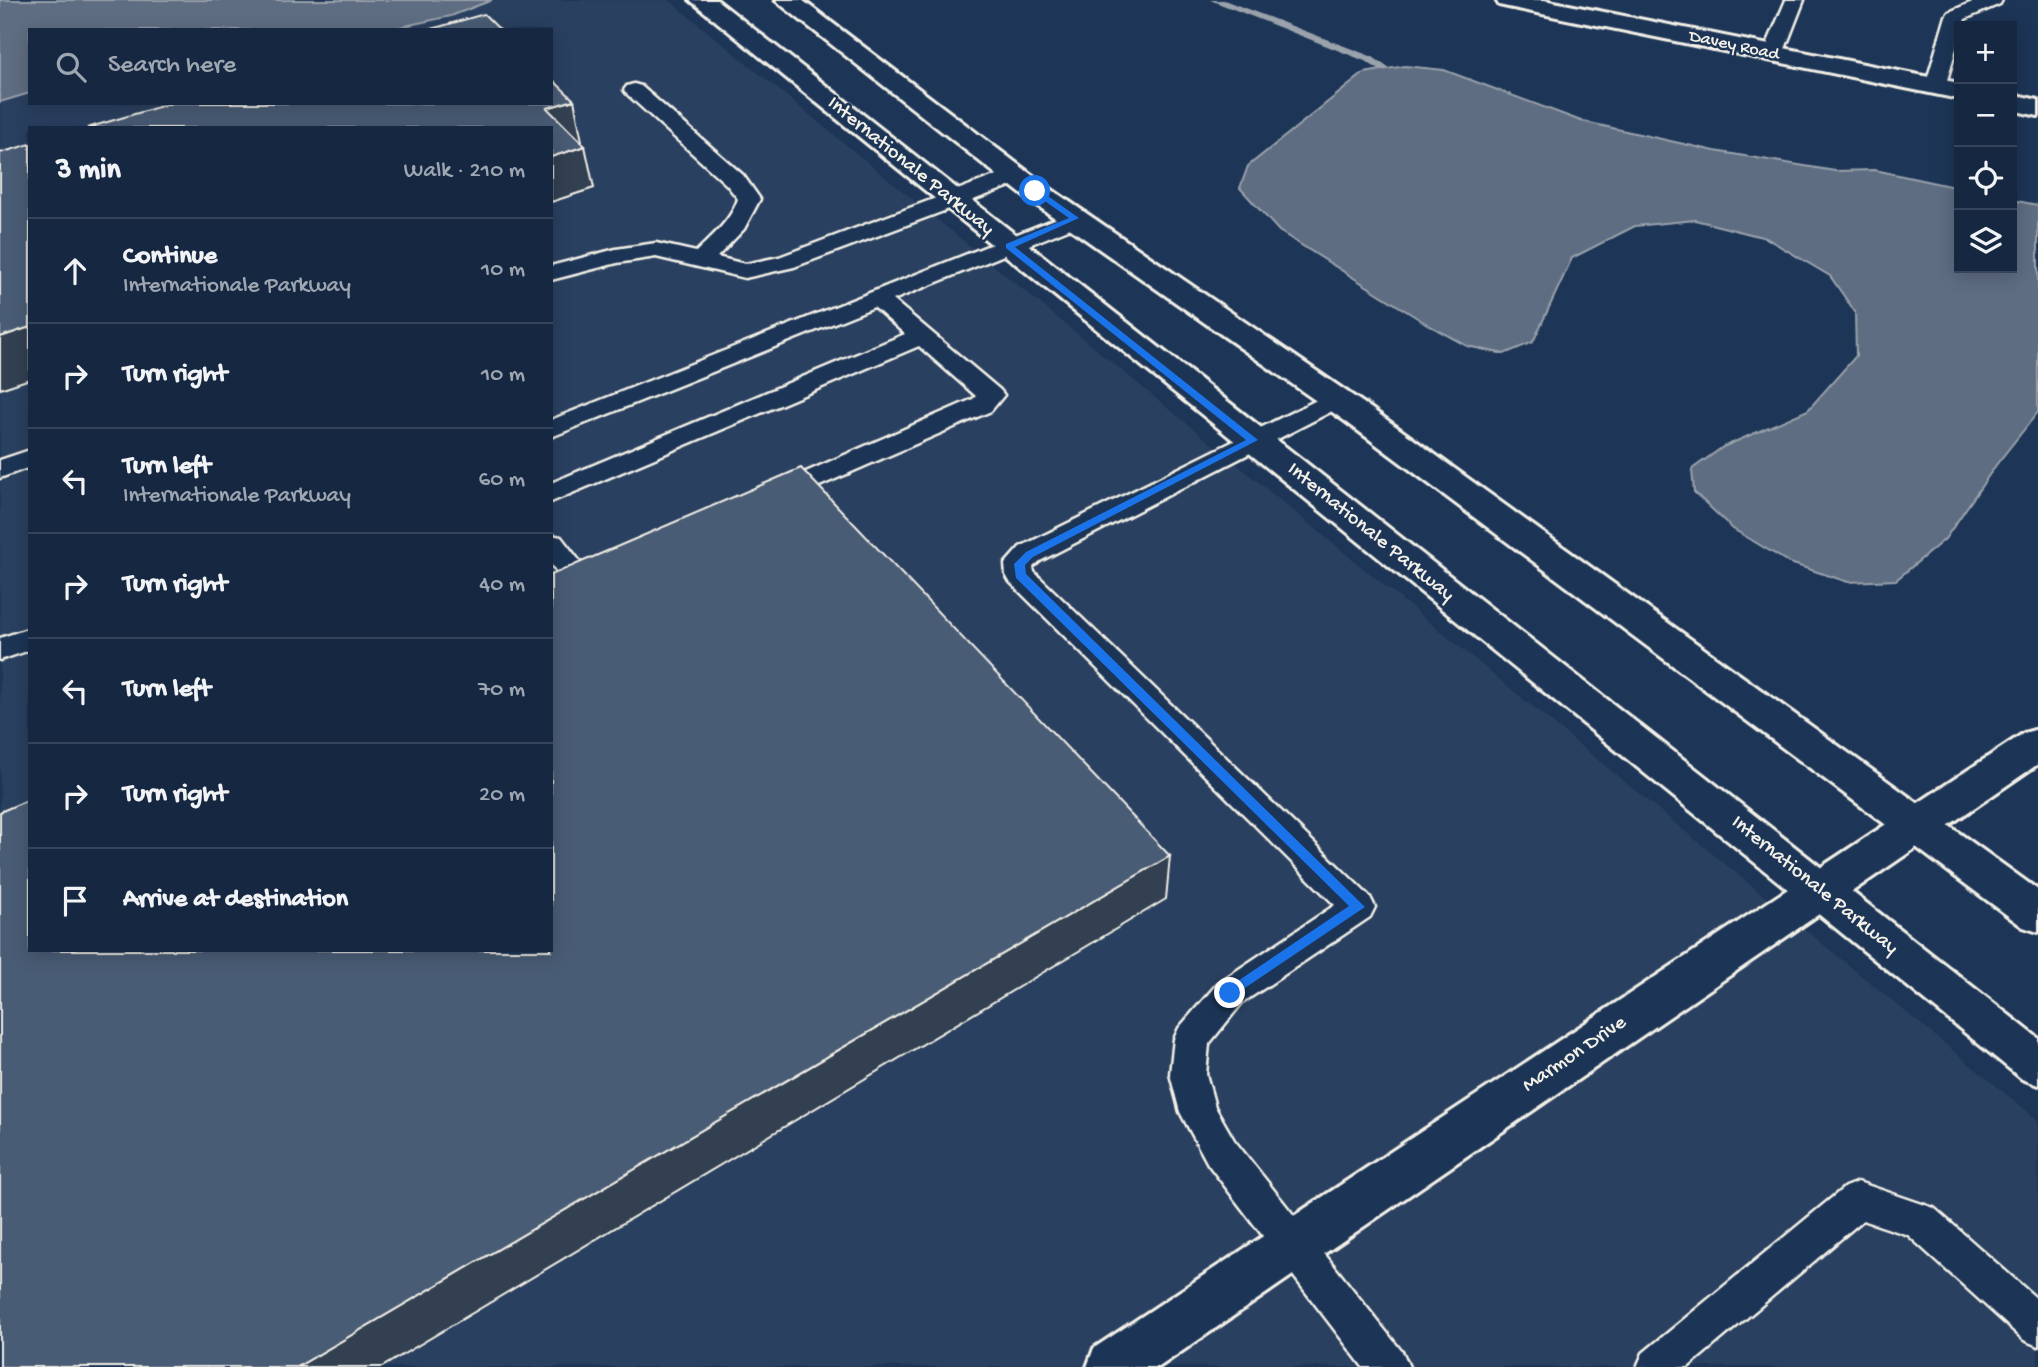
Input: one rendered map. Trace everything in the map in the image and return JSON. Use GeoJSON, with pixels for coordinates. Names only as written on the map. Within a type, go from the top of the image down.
{"type":"FeatureCollection","features":[{"type":"Feature","properties":{"kind":"street","name":"Internationale Parkway"},"geometry":{"type":"LineString","coordinates":[[702,0],[2038,1065]]}},
{"type":"Feature","properties":{"kind":"street"},"geometry":{"type":"LineString","coordinates":[[787,0],[1016,176],[1335,399],[1918,823],[2038,914]]}},
{"type":"Feature","properties":{"kind":"street","name":"Davey Road"},"geometry":{"type":"LineString","coordinates":[[1508,0],[1947,89]]}},
{"type":"Feature","properties":{"kind":"street"},"geometry":{"type":"LineString","coordinates":[[2017,103],[2038,108]]}},
{"type":"Feature","properties":{"kind":"street","name":"Marmon Drive"},"geometry":{"type":"LineString","coordinates":[[1113,1367],[2038,744]]}},
{"type":"Feature","properties":{"kind":"lane"},"geometry":{"type":"LineString","coordinates":[[1773,54],[1795,0]]}},
{"type":"Feature","properties":{"kind":"lane"},"geometry":{"type":"LineString","coordinates":[[1947,89],[1956,16],[1993,0]]}},
{"type":"Feature","properties":{"kind":"lane"},"geometry":{"type":"LineString","coordinates":[[634,90],[735,180],[749,199],[746,210],[702,259]]}},
{"type":"Feature","properties":{"kind":"lane"},"geometry":{"type":"LineString","coordinates":[[553,272],[616,256],[656,250],[745,271],[786,262],[1016,176]]}},
{"type":"Feature","properties":{"kind":"lane"},"geometry":{"type":"LineString","coordinates":[[553,428],[1075,218]]}},
{"type":"Feature","properties":{"kind":"lane"},"geometry":{"type":"LineString","coordinates":[[756,504],[982,405],[991,395],[877,298]]}},
{"type":"Feature","properties":{"kind":"lane"},"geometry":{"type":"LineString","coordinates":[[553,492],[922,336]]}},
{"type":"Feature","properties":{"kind":"lane"},"geometry":{"type":"LineString","coordinates":[[1335,399],[1030,554],[1019,564],[1020,575],[1358,907],[1230,993],[1192,1039],[1188,1074],[1198,1112],[1221,1152],[1389,1367]]}},
{"type":"Feature","properties":{"kind":"lane"},"geometry":{"type":"LineString","coordinates":[[0,468],[28,459]]}},
{"type":"Feature","properties":{"kind":"lane"},"geometry":{"type":"LineString","coordinates":[[553,547],[579,582],[617,565]]}},
{"type":"Feature","properties":{"kind":"lane"},"geometry":{"type":"LineString","coordinates":[[0,650],[28,639]]}},
{"type":"Feature","properties":{"kind":"lane"},"geometry":{"type":"LineString","coordinates":[[1657,1367],[1858,1200],[1920,1221],[2038,1326]]}},
{"type":"Feature","properties":{"kind":"shaded area"},"geometry":{"type":"Polygon","coordinates":[[[0,0],[669,0],[2038,1120],[2038,1367],[0,1367],[0,0]]]}},
{"type":"Feature","properties":{"kind":"shaded area"},"geometry":{"type":"Polygon","coordinates":[[[0,0],[492,0],[451,16],[395,28],[28,28],[28,94],[0,102],[0,0]]]}},
{"type":"Feature","properties":{"kind":"shaded area"},"geometry":{"type":"Polygon","coordinates":[[[1405,66],[1444,70],[1581,121],[1715,151],[1835,171],[1875,170],[1954,187],[1954,273],[2017,273],[2017,201],[2038,205],[2038,412],[1996,465],[1945,539],[1896,580],[1848,582],[1790,563],[1733,529],[1694,492],[1692,469],[1723,447],[1808,410],[1856,356],[1855,312],[1830,276],[1766,238],[1695,220],[1635,226],[1572,258],[1533,342],[1504,354],[1467,346],[1430,326],[1279,231],[1240,188],[1248,166],[1364,73],[1405,66]]]}},
{"type":"Feature","properties":{"kind":"building"},"geometry":{"type":"Polygon","coordinates":[[[484,14],[498,28],[435,28],[484,14]]]}},
{"type":"Feature","properties":{"kind":"building"},"geometry":{"type":"Polygon","coordinates":[[[553,80],[574,100],[547,108],[585,146],[553,156],[553,126],[94,126],[165,105],[553,105],[553,80]]]}},
{"type":"Feature","properties":{"kind":"building"},"geometry":{"type":"Polygon","coordinates":[[[28,145],[28,328],[0,337],[0,153],[28,145]]]}},
{"type":"Feature","properties":{"kind":"building"},"geometry":{"type":"Polygon","coordinates":[[[801,468],[1170,856],[297,1367],[0,1367],[0,812],[28,800],[28,952],[553,952],[553,574],[801,468]]]}},
{"type":"Feature","properties":{"kind":"waterway"},"geometry":{"type":"LineString","coordinates":[[1215,0],[1369,59],[1385,69]]}},
{"type":"Feature","properties":{"kind":"route"},"geometry":{"type":"LineString","coordinates":[[1035,191],[1075,218],[1009,246],[1253,440],[1030,554],[1019,564],[1020,575],[1358,907],[1230,993]]}}]}
